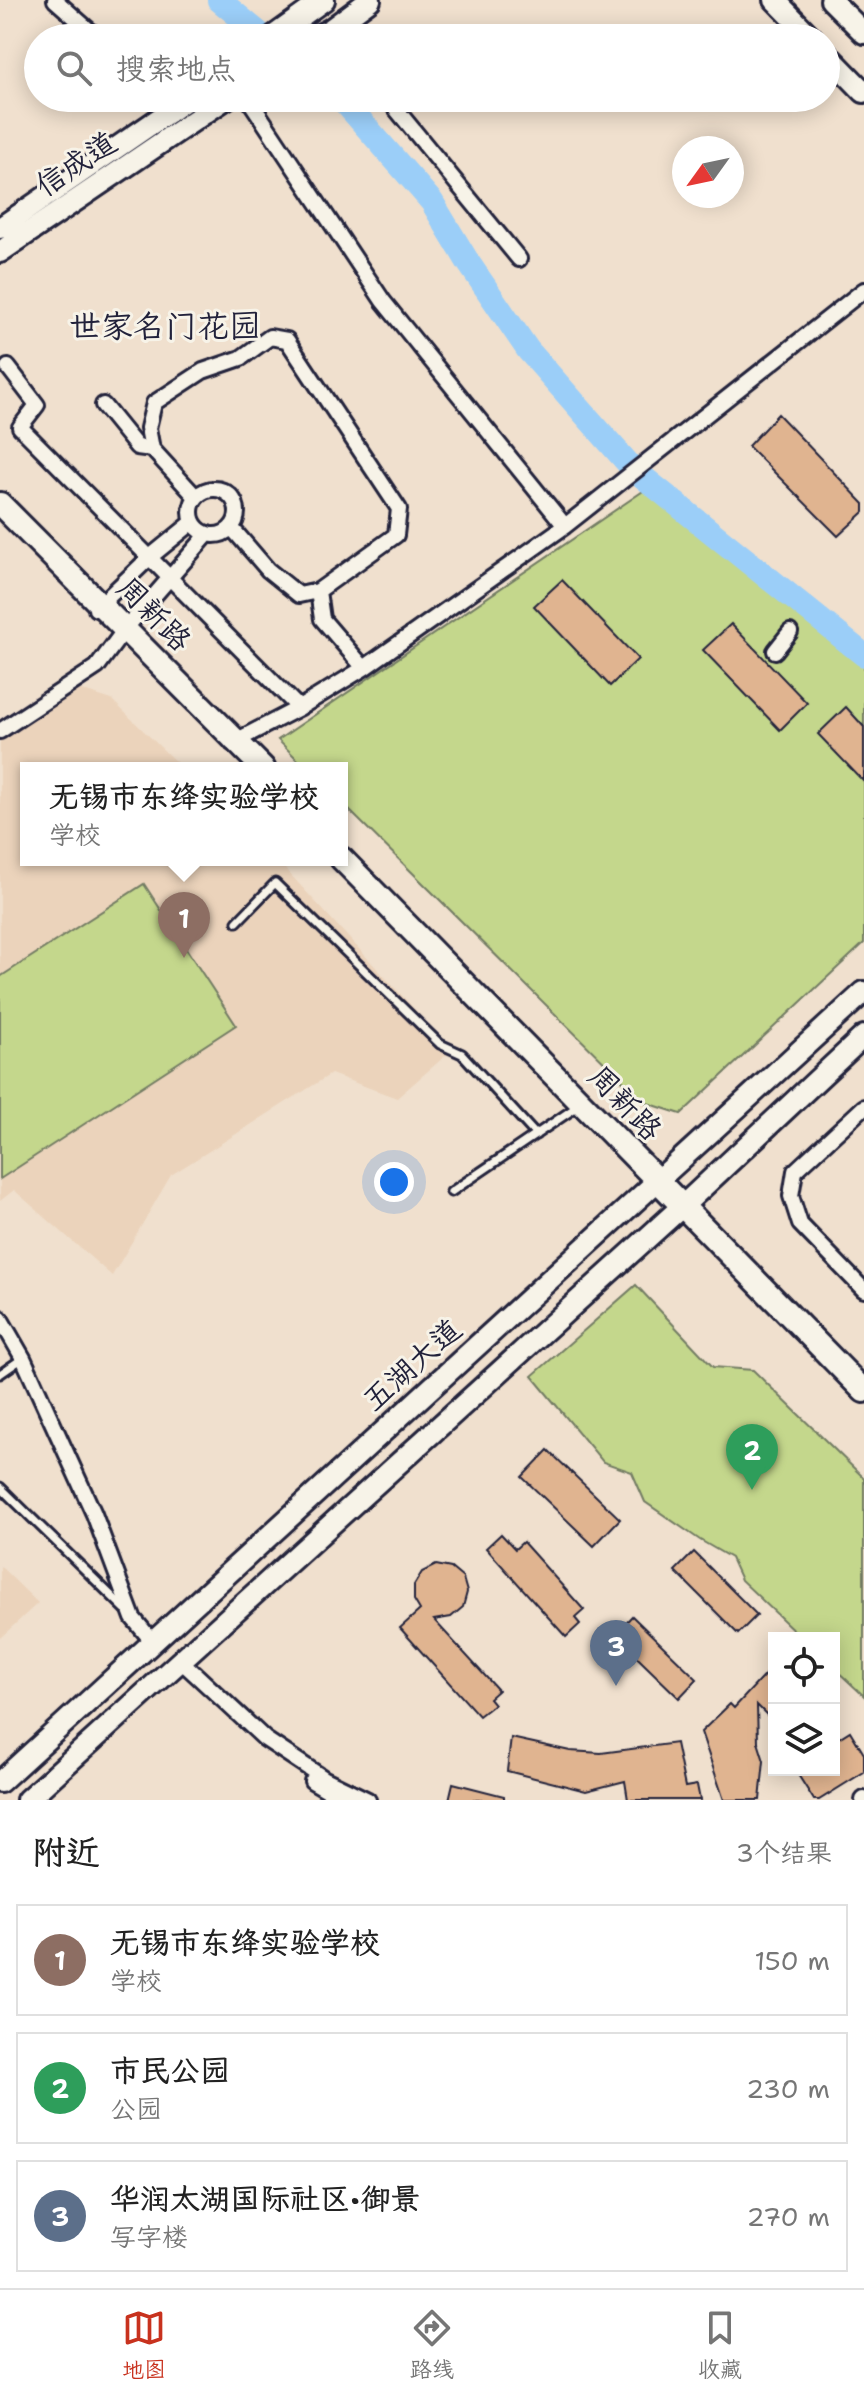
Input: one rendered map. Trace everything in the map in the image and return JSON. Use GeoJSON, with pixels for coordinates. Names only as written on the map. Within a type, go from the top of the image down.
{"type":"FeatureCollection","features":[{"type":"Feature","properties":{"kind":"main road"},"geometry":{"type":"LineString","coordinates":[[290,24],[324,0]]}},
{"type":"Feature","properties":{"kind":"main road"},"geometry":{"type":"LineString","coordinates":[[341,24],[370,0]]}},
{"type":"Feature","properties":{"kind":"main road"},"geometry":{"type":"LineString","coordinates":[[775,0],[798,24]]}},
{"type":"Feature","properties":{"kind":"main road"},"geometry":{"type":"LineString","coordinates":[[831,0],[864,33]]}},
{"type":"Feature","properties":{"kind":"main road"},"geometry":{"type":"LineString","coordinates":[[840,67],[864,92]]}},
{"type":"Feature","properties":{"kind":"main road","name":"信成道"},"geometry":{"type":"LineString","coordinates":[[0,228],[162,112]]}},
{"type":"Feature","properties":{"kind":"main road","name":"信成道"},"geometry":{"type":"LineString","coordinates":[[0,252],[206,112]]}},
{"type":"Feature","properties":{"kind":"main road","name":"周新路"},"geometry":{"type":"LineString","coordinates":[[0,504],[256,762]]}},
{"type":"Feature","properties":{"kind":"main road","name":"周新路"},"geometry":{"type":"LineString","coordinates":[[0,515],[98,606]]}},
{"type":"Feature","properties":{"kind":"main road","name":"周新路"},"geometry":{"type":"LineString","coordinates":[[233,742],[248,762]]}},
{"type":"Feature","properties":{"kind":"main road","name":"周新路"},"geometry":{"type":"LineString","coordinates":[[348,854],[864,1391]]}},
{"type":"Feature","properties":{"kind":"main road","name":"周新路"},"geometry":{"type":"LineString","coordinates":[[348,865],[661,1178]]}},
{"type":"Feature","properties":{"kind":"main road","name":"五湖大道"},"geometry":{"type":"LineString","coordinates":[[0,1782],[864,992]]}},
{"type":"Feature","properties":{"kind":"main road"},"geometry":{"type":"LineString","coordinates":[[27,1800],[686,1204],[864,1036]]}},
{"type":"Feature","properties":{"kind":"main road","name":"周新路"},"geometry":{"type":"LineString","coordinates":[[686,1204],[864,1379]]}},
{"type":"Feature","properties":{"kind":"street"},"geometry":{"type":"LineString","coordinates":[[55,0],[82,24]]}},
{"type":"Feature","properties":{"kind":"street"},"geometry":{"type":"LineString","coordinates":[[257,112],[383,301],[565,526]]}},
{"type":"Feature","properties":{"kind":"street"},"geometry":{"type":"LineString","coordinates":[[398,112],[519,259]]}},
{"type":"Feature","properties":{"kind":"street"},"geometry":{"type":"LineString","coordinates":[[233,742],[299,708],[364,668],[565,526],[864,290]]}},
{"type":"Feature","properties":{"kind":"street"},"geometry":{"type":"LineString","coordinates":[[196,497],[152,449],[148,428],[154,403],[203,371],[241,358],[270,337],[287,340],[399,509],[396,535],[318,591],[299,595],[268,570],[231,527]]}},
{"type":"Feature","properties":{"kind":"street"},"geometry":{"type":"LineString","coordinates":[[8,367],[37,405],[20,427],[299,708]]}},
{"type":"Feature","properties":{"kind":"street"},"geometry":{"type":"LineString","coordinates":[[103,405],[137,447],[152,449]]}},
{"type":"Feature","properties":{"kind":"street"},"geometry":{"type":"LineString","coordinates":[[214,489],[231,497],[237,509],[231,527],[220,534],[208,534],[197,528],[191,509],[196,497],[214,489]]}},
{"type":"Feature","properties":{"kind":"street"},"geometry":{"type":"LineString","coordinates":[[98,606],[193,522]]}},
{"type":"Feature","properties":{"kind":"street"},"geometry":{"type":"LineString","coordinates":[[0,731],[97,667],[208,534]]}},
{"type":"Feature","properties":{"kind":"street"},"geometry":{"type":"LineString","coordinates":[[318,591],[322,619],[364,668]]}},
{"type":"Feature","properties":{"kind":"street"},"geometry":{"type":"LineString","coordinates":[[775,651],[790,632]]}},
{"type":"Feature","properties":{"kind":"street"},"geometry":{"type":"LineString","coordinates":[[864,1107],[795,1171],[791,1196],[800,1224],[864,1290]]}},
{"type":"Feature","properties":{"kind":"street"},"geometry":{"type":"LineString","coordinates":[[0,1318],[23,1358],[94,1514],[133,1618],[153,1642]]}},
{"type":"Feature","properties":{"kind":"street"},"geometry":{"type":"LineString","coordinates":[[177,1663],[269,1753],[344,1800]]}},
{"type":"Feature","properties":{"kind":"street"},"geometry":{"type":"LineString","coordinates":[[177,1663],[265,1739],[325,1779],[368,1800]]}},
{"type":"Feature","properties":{"kind":"lane"},"geometry":{"type":"LineString","coordinates":[[237,922],[275,883],[440,1044],[462,1054],[536,1135]]}},
{"type":"Feature","properties":{"kind":"lane"},"geometry":{"type":"LineString","coordinates":[[451,1192],[583,1103]]}},
{"type":"Feature","properties":{"kind":"lane"},"geometry":{"type":"LineString","coordinates":[[0,1374],[23,1358]]}},
{"type":"Feature","properties":{"kind":"lane"},"geometry":{"type":"LineString","coordinates":[[0,1487],[133,1618]]}},
{"type":"Feature","properties":{"kind":"shaded area"},"geometry":{"type":"Polygon","coordinates":[[[71,687],[112,700],[176,762],[20,762],[20,866],[283,866],[452,1050],[397,1098],[331,1074],[171,1175],[112,1276],[14,1190],[0,1201],[0,740],[71,687]]]}},
{"type":"Feature","properties":{"kind":"shaded area"},"geometry":{"type":"Polygon","coordinates":[[[0,1566],[38,1603],[0,1638],[0,1566]]]}},
{"type":"Feature","properties":{"kind":"green space"},"geometry":{"type":"Polygon","coordinates":[[[652,485],[864,654],[864,943],[681,1114],[644,1102],[348,809],[348,762],[300,762],[278,740],[652,485]]]}},
{"type":"Feature","properties":{"kind":"green space"},"geometry":{"type":"Polygon","coordinates":[[[144,884],[236,1025],[0,1179],[0,977],[144,884]]]}},
{"type":"Feature","properties":{"kind":"green space"},"geometry":{"type":"Polygon","coordinates":[[[636,1285],[713,1367],[753,1370],[864,1478],[864,1696],[840,1674],[840,1632],[796,1632],[741,1580],[731,1558],[645,1502],[632,1472],[603,1462],[532,1376],[636,1285]]]}},
{"type":"Feature","properties":{"kind":"building"},"geometry":{"type":"Polygon","coordinates":[[[778,414],[864,504],[864,512],[838,536],[748,446],[778,414]]]}},
{"type":"Feature","properties":{"kind":"building"},"geometry":{"type":"Polygon","coordinates":[[[562,580],[638,659],[610,686],[534,606],[562,580]]]}},
{"type":"Feature","properties":{"kind":"building"},"geometry":{"type":"Polygon","coordinates":[[[731,624],[807,703],[780,730],[703,650],[731,624]]]}},
{"type":"Feature","properties":{"kind":"building"},"geometry":{"type":"Polygon","coordinates":[[[846,707],[864,727],[864,782],[818,734],[846,707]]]}},
{"type":"Feature","properties":{"kind":"building"},"geometry":{"type":"Polygon","coordinates":[[[548,1450],[620,1519],[594,1546],[522,1477],[548,1450]]]}},
{"type":"Feature","properties":{"kind":"building"},"geometry":{"type":"Polygon","coordinates":[[[501,1534],[515,1549],[523,1542],[584,1610],[575,1618],[580,1624],[566,1637],[486,1548],[501,1534]]]}},
{"type":"Feature","properties":{"kind":"building"},"geometry":{"type":"Polygon","coordinates":[[[694,1552],[757,1615],[738,1634],[675,1571],[694,1552]]]}},
{"type":"Feature","properties":{"kind":"building"},"geometry":{"type":"Polygon","coordinates":[[[436,1565],[451,1568],[463,1578],[467,1592],[463,1607],[451,1617],[434,1620],[498,1690],[489,1698],[494,1704],[479,1716],[400,1628],[420,1610],[414,1600],[414,1585],[422,1572],[436,1565]]]}},
{"type":"Feature","properties":{"kind":"building"},"geometry":{"type":"Polygon","coordinates":[[[632,1616],[697,1679],[679,1698],[614,1635],[632,1616]]]}},
{"type":"Feature","properties":{"kind":"building"},"geometry":{"type":"Polygon","coordinates":[[[768,1671],[768,1716],[757,1705],[758,1742],[764,1761],[760,1800],[724,1800],[701,1732],[730,1704],[734,1708],[768,1671]]]}},
{"type":"Feature","properties":{"kind":"building"},"geometry":{"type":"Polygon","coordinates":[[[850,1731],[864,1754],[864,1772],[819,1800],[814,1800],[799,1776],[840,1776],[840,1737],[850,1731]]]}},
{"type":"Feature","properties":{"kind":"building"},"geometry":{"type":"Polygon","coordinates":[[[511,1738],[570,1751],[601,1753],[676,1743],[685,1787],[697,1785],[700,1800],[628,1800],[625,1781],[586,1791],[507,1771],[511,1738]]]}},
{"type":"Feature","properties":{"kind":"building"},"geometry":{"type":"Polygon","coordinates":[[[453,1783],[504,1796],[504,1800],[449,1800],[453,1783]]]}},
{"type":"Feature","properties":{"kind":"waterway"},"geometry":{"type":"LineString","coordinates":[[219,0],[248,24]]}},
{"type":"Feature","properties":{"kind":"waterway"},"geometry":{"type":"LineString","coordinates":[[353,112],[432,202],[468,262],[528,350],[633,469],[864,655]]}},
{"type":"Feature","properties":{"kind":"place","name":"无锡市东绛实验学校"},"geometry":{"type":"Point","coordinates":[184,958]}},
{"type":"Feature","properties":{"kind":"place","name":"市民公园"},"geometry":{"type":"Point","coordinates":[752,1490]}},
{"type":"Feature","properties":{"kind":"place","name":"华润太湖国际社区·御景"},"geometry":{"type":"Point","coordinates":[616,1686]}},
{"type":"Feature","properties":{"kind":"district","name":"世家名门花园"},"geometry":{"type":"Point","coordinates":[165,326]}}]}
